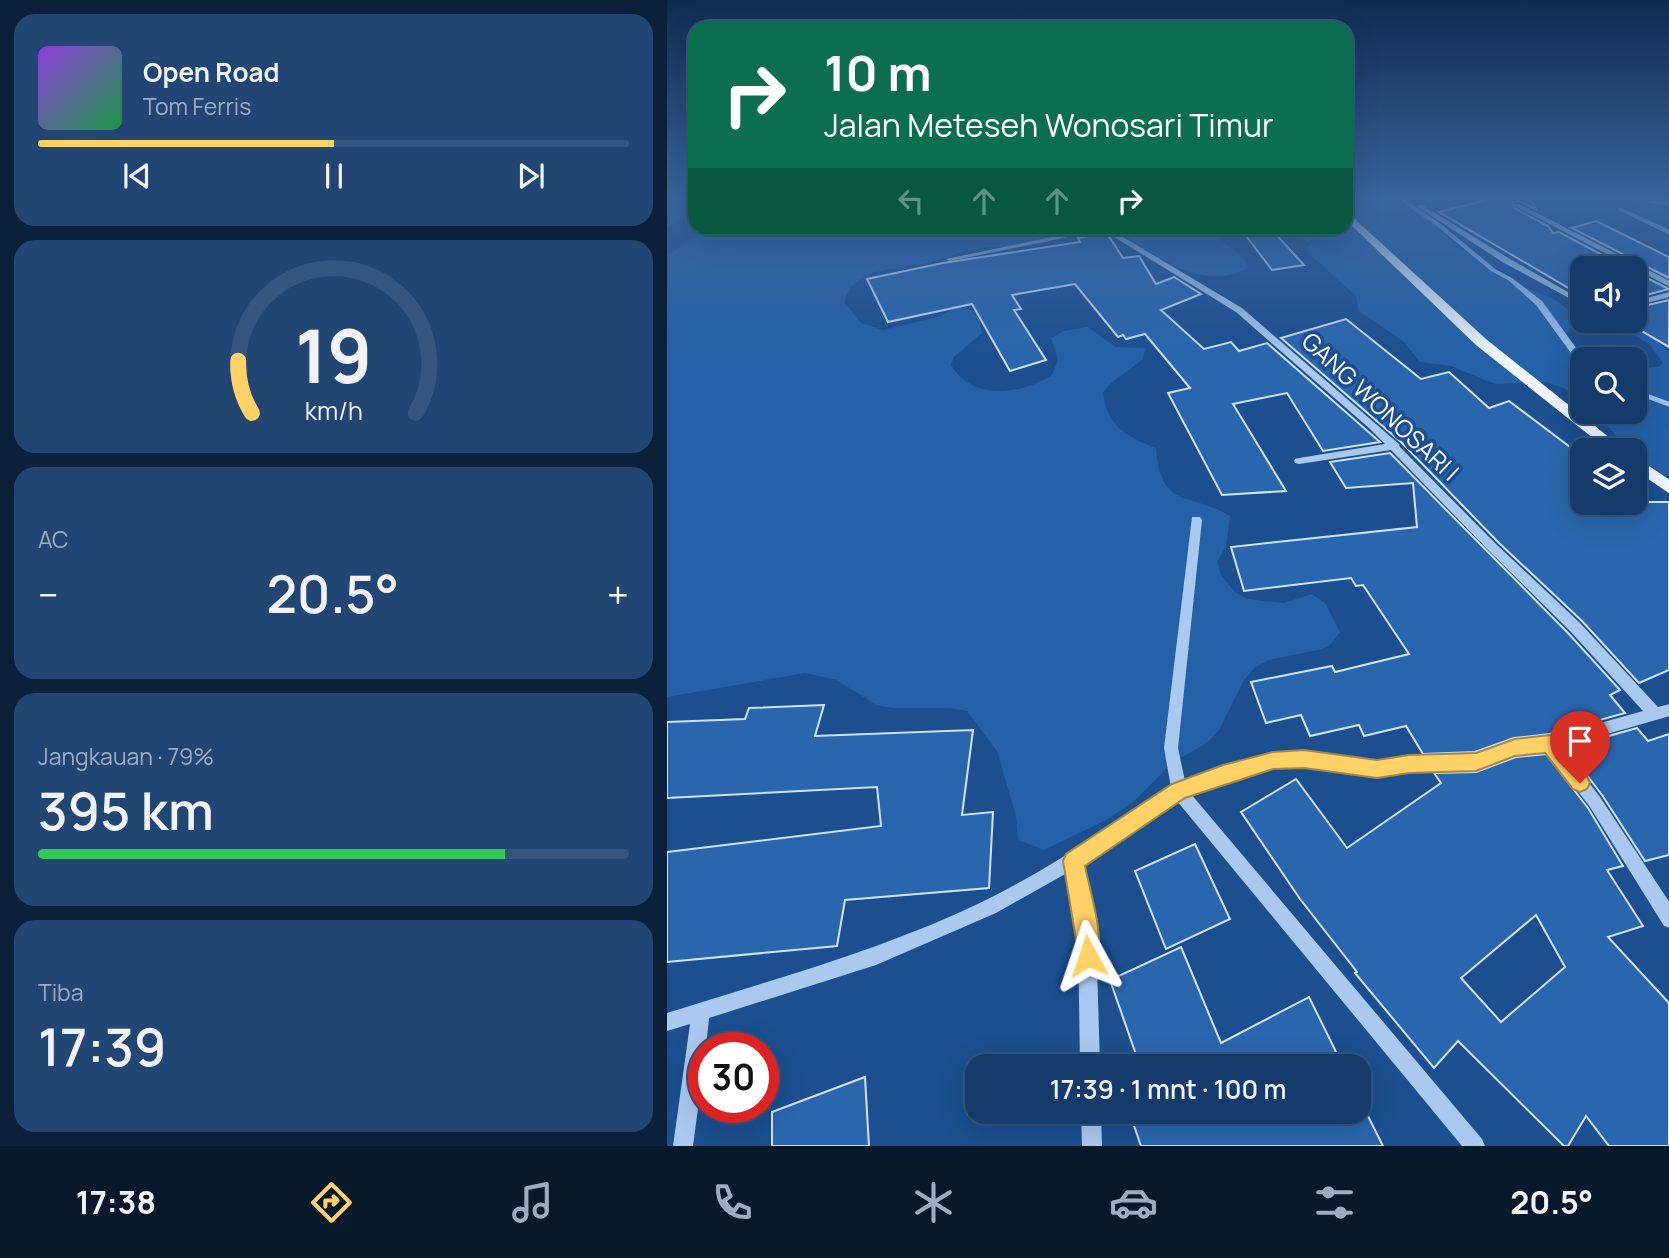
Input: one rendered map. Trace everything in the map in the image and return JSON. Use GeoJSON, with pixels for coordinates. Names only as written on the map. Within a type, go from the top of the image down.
{"type":"FeatureCollection","features":[{"type":"Feature","properties":{"kind":"main road"},"geometry":{"type":"LineString","coordinates":[[1384,250],[1481,342],[1603,438]]}},
{"type":"Feature","properties":{"kind":"main road"},"geometry":{"type":"LineString","coordinates":[[1647,472],[1669,489]]}},
{"type":"Feature","properties":{"kind":"street"},"geometry":{"type":"LineString","coordinates":[[950,259],[992,250]]}},
{"type":"Feature","properties":{"kind":"street","name":"GANG WONOSARI I"},"geometry":{"type":"LineString","coordinates":[[1141,250],[1239,310],[1395,446],[1493,548],[1662,712]]}},
{"type":"Feature","properties":{"kind":"street"},"geometry":{"type":"LineString","coordinates":[[1490,250],[1570,296]]}},
{"type":"Feature","properties":{"kind":"street"},"geometry":{"type":"LineString","coordinates":[[1603,250],[1669,285]]}},
{"type":"Feature","properties":{"kind":"street"},"geometry":{"type":"LineString","coordinates":[[1647,300],[1669,293]]}},
{"type":"Feature","properties":{"kind":"street"},"geometry":{"type":"LineString","coordinates":[[1299,461],[1395,446]]}},
{"type":"Feature","properties":{"kind":"street"},"geometry":{"type":"LineString","coordinates":[[1196,520],[1171,748],[1179,791],[1475,1146]]}},
{"type":"Feature","properties":{"kind":"street"},"geometry":{"type":"LineString","coordinates":[[667,1021],[876,956],[990,907],[1073,861],[1179,791],[1273,761],[1304,759],[1377,769],[1409,764],[1476,762],[1515,747],[1550,744],[1662,712]]}},
{"type":"Feature","properties":{"kind":"street"},"geometry":{"type":"LineString","coordinates":[[1550,744],[1595,802],[1669,920]]}},
{"type":"Feature","properties":{"kind":"street"},"geometry":{"type":"LineString","coordinates":[[1073,861],[1087,933],[1091,1054]]}},
{"type":"Feature","properties":{"kind":"street"},"geometry":{"type":"LineString","coordinates":[[683,1146],[701,1011]]}},
{"type":"Feature","properties":{"kind":"street"},"geometry":{"type":"LineString","coordinates":[[1091,1124],[1092,1146]]}},
{"type":"Feature","properties":{"kind":"shaded area"},"geometry":{"type":"Polygon","coordinates":[[[674,250],[967,250],[932,262],[867,275],[849,291],[845,303],[861,323],[883,330],[934,318],[959,307],[973,311],[979,319],[982,333],[954,357],[951,365],[960,377],[971,385],[984,389],[1012,390],[1040,382],[1052,375],[1058,360],[1051,338],[1064,331],[1088,327],[1115,347],[1145,348],[1143,359],[1110,384],[1103,393],[1114,422],[1136,439],[1156,448],[1159,468],[1171,491],[1230,516],[1226,546],[1217,562],[1221,575],[1235,592],[1247,599],[1284,603],[1312,594],[1325,603],[1340,632],[1330,645],[1322,649],[1269,660],[1254,668],[1243,682],[1219,730],[1207,743],[1173,762],[1132,803],[1104,821],[1044,850],[1018,840],[1016,816],[997,751],[967,711],[876,705],[837,680],[805,673],[667,697],[667,255],[674,250]]]}},
{"type":"Feature","properties":{"kind":"shaded area"},"geometry":{"type":"Polygon","coordinates":[[[1148,250],[1234,250],[1246,262],[1248,268],[1229,275],[1211,276],[1193,273],[1148,250]]]}},
{"type":"Feature","properties":{"kind":"shaded area"},"geometry":{"type":"Polygon","coordinates":[[[1306,250],[1464,250],[1492,264],[1496,271],[1510,281],[1554,299],[1570,311],[1570,328],[1567,334],[1576,347],[1570,347],[1570,392],[1546,382],[1495,384],[1451,366],[1420,362],[1403,341],[1359,311],[1356,296],[1306,250]]]}},
{"type":"Feature","properties":{"kind":"shaded area"},"geometry":{"type":"Polygon","coordinates":[[[1647,331],[1669,353],[1669,475],[1654,472],[1647,467],[1647,438],[1618,438],[1606,424],[1647,424],[1647,368],[1658,367],[1663,363],[1650,345],[1631,333],[1647,331]]]}},
{"type":"Feature","properties":{"kind":"building"},"geometry":{"type":"Polygon","coordinates":[[[1025,250],[1118,250],[1123,258],[1139,256],[1156,284],[1174,277],[1201,294],[1161,310],[1204,349],[1231,342],[1239,351],[1267,343],[1380,442],[1323,451],[1287,393],[1233,404],[1286,491],[1222,495],[1168,393],[1190,388],[1145,334],[1126,339],[1123,335],[1118,337],[1075,284],[1012,295],[1021,309],[1014,310],[1046,360],[1010,371],[972,304],[888,322],[867,279],[943,263],[1025,250]]]}},
{"type":"Feature","properties":{"kind":"building"},"geometry":{"type":"Polygon","coordinates":[[[1257,250],[1291,250],[1304,265],[1272,270],[1257,250]]]}},
{"type":"Feature","properties":{"kind":"building"},"geometry":{"type":"Polygon","coordinates":[[[1505,250],[1594,250],[1604,256],[1570,256],[1570,289],[1505,250]]]}},
{"type":"Feature","properties":{"kind":"building"},"geometry":{"type":"Polygon","coordinates":[[[1616,250],[1656,250],[1669,257],[1669,278],[1647,267],[1647,256],[1626,256],[1616,250]]]}},
{"type":"Feature","properties":{"kind":"building"},"geometry":{"type":"Polygon","coordinates":[[[1647,278],[1669,289],[1647,295],[1647,278]]]}},
{"type":"Feature","properties":{"kind":"building"},"geometry":{"type":"Polygon","coordinates":[[[1669,300],[1669,347],[1645,333],[1647,305],[1669,300]]]}},
{"type":"Feature","properties":{"kind":"building"},"geometry":{"type":"Polygon","coordinates":[[[1346,319],[1421,379],[1449,372],[1489,408],[1509,401],[1570,447],[1570,515],[1647,515],[1647,502],[1669,502],[1669,670],[1639,683],[1582,621],[1499,543],[1401,442],[1281,338],[1346,319]]]}},
{"type":"Feature","properties":{"kind":"building"},"geometry":{"type":"Polygon","coordinates":[[[1390,453],[1568,633],[1620,690],[1610,695],[1625,713],[1550,734],[1514,738],[1475,752],[1423,754],[1406,726],[1364,736],[1359,725],[1310,736],[1301,715],[1266,723],[1251,682],[1332,666],[1335,672],[1409,654],[1363,585],[1356,586],[1351,578],[1244,591],[1231,547],[1417,527],[1413,483],[1346,488],[1330,462],[1390,453]]]}},
{"type":"Feature","properties":{"kind":"building"},"geometry":{"type":"Polygon","coordinates":[[[824,705],[815,736],[973,730],[962,815],[993,812],[989,888],[845,900],[837,946],[667,962],[667,852],[881,826],[877,787],[667,798],[667,722],[745,719],[749,708],[824,705]]]}},
{"type":"Feature","properties":{"kind":"building"},"geometry":{"type":"Polygon","coordinates":[[[1637,728],[1648,741],[1669,734],[1669,855],[1645,861],[1602,795],[1566,748],[1637,728]]]}},
{"type":"Feature","properties":{"kind":"building"},"geometry":{"type":"Polygon","coordinates":[[[1546,754],[1588,808],[1623,866],[1607,870],[1643,926],[1608,937],[1669,1003],[1669,1146],[1609,1146],[1586,1116],[1568,1146],[1564,1146],[1458,1041],[1434,1068],[1355,973],[1357,972],[1300,899],[1241,812],[1296,779],[1347,848],[1441,783],[1434,773],[1476,772],[1516,757],[1546,754]],[[1536,915],[1461,978],[1501,1022],[1565,967],[1536,915]]]}},
{"type":"Feature","properties":{"kind":"building"},"geometry":{"type":"Polygon","coordinates":[[[1195,844],[1230,919],[1166,949],[1135,871],[1195,844]]]}},
{"type":"Feature","properties":{"kind":"building"},"geometry":{"type":"Polygon","coordinates":[[[1181,947],[1221,1043],[1309,997],[1337,1054],[1136,1054],[1110,980],[1181,947]]]}},
{"type":"Feature","properties":{"kind":"building"},"geometry":{"type":"Polygon","coordinates":[[[865,1077],[869,1146],[772,1146],[772,1123],[779,1123],[779,1109],[865,1077]]]}},
{"type":"Feature","properties":{"kind":"building"},"geometry":{"type":"Polygon","coordinates":[[[1371,1122],[1383,1146],[1141,1146],[1133,1124],[1371,1122]]]}},
{"type":"Feature","properties":{"kind":"waterway"},"geometry":{"type":"LineString","coordinates":[[1469,250],[1539,303],[1571,347]]}},
{"type":"Feature","properties":{"kind":"waterway"},"geometry":{"type":"LineString","coordinates":[[1647,396],[1670,405]]}},
{"type":"Feature","properties":{"kind":"route"},"geometry":{"type":"LineString","coordinates":[[1088,956],[1087,933],[1073,861],[1179,791],[1223,774],[1273,761],[1304,759],[1377,769],[1409,764],[1476,762],[1515,747],[1550,744],[1580,783]]}}]}
